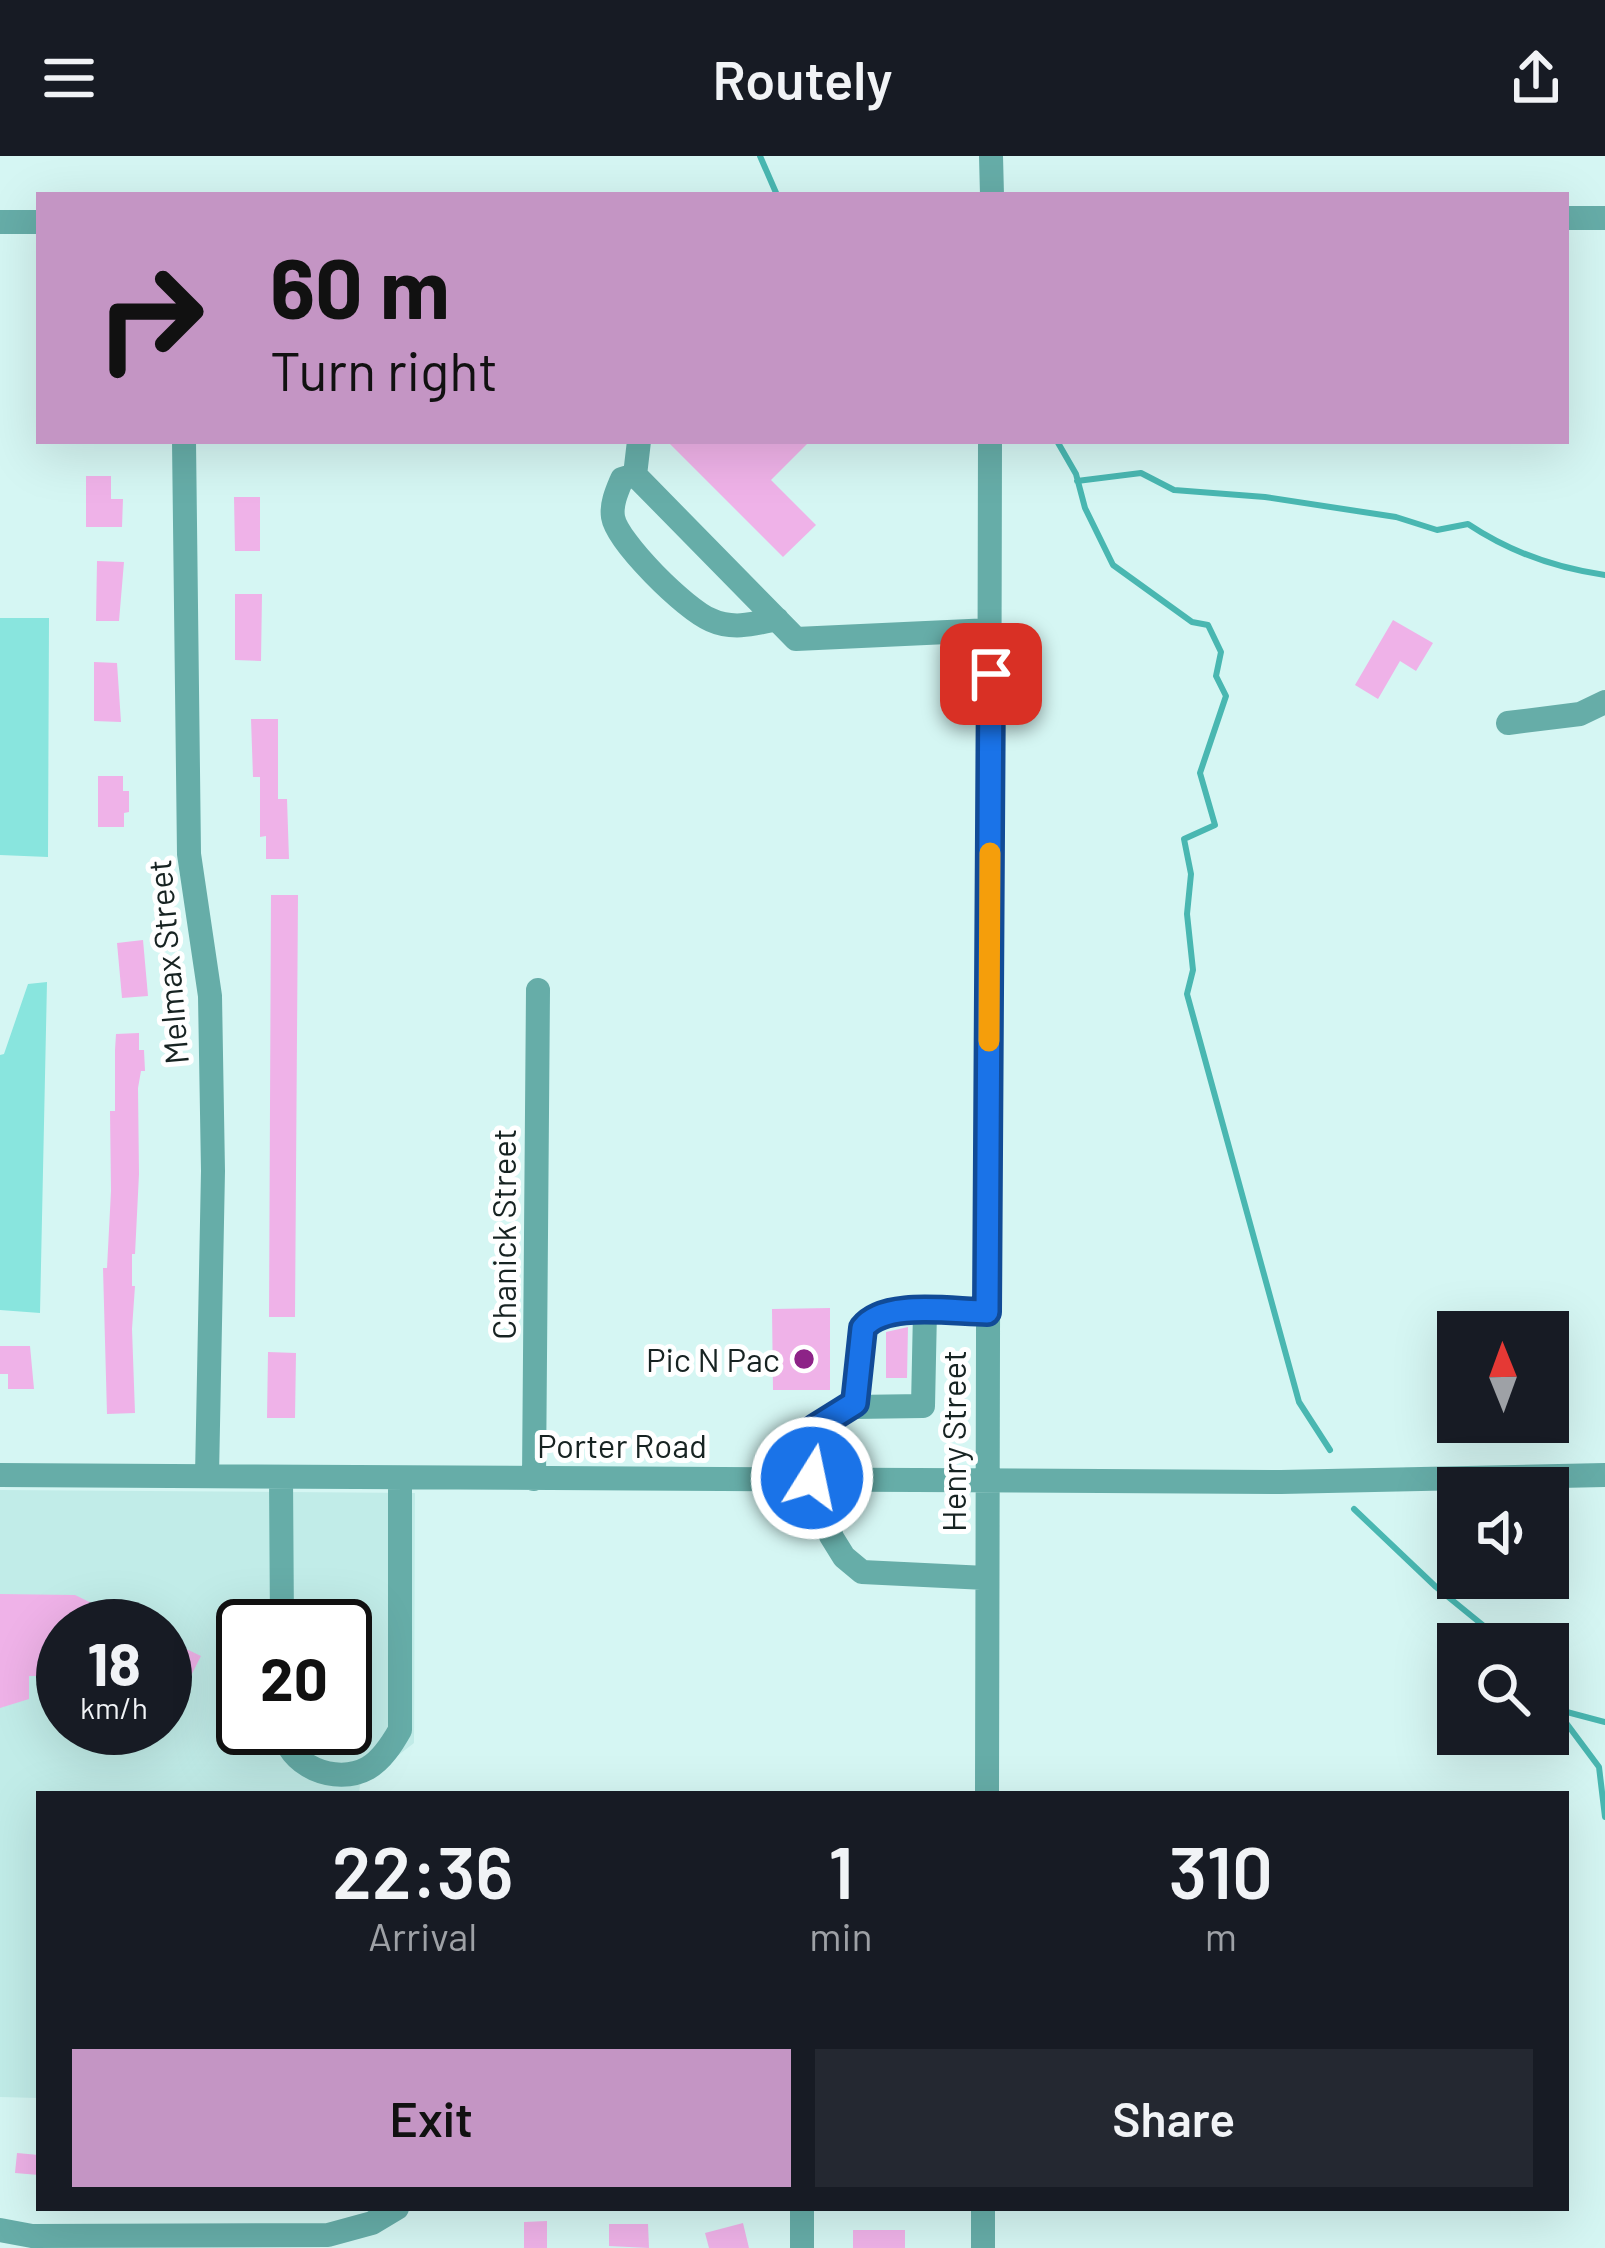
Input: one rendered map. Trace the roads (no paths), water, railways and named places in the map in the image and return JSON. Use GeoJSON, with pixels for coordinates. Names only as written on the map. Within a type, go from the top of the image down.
{"type":"FeatureCollection","features":[{"type":"Feature","properties":{"kind":"street"},"geometry":{"type":"LineString","coordinates":[[992,156],[992,192]]}},
{"type":"Feature","properties":{"kind":"street"},"geometry":{"type":"LineString","coordinates":[[1569,218],[1605,218]]}},
{"type":"Feature","properties":{"kind":"street"},"geometry":{"type":"LineString","coordinates":[[0,222],[36,222]]}},
{"type":"Feature","properties":{"kind":"street","name":"Melmax Street"},"geometry":{"type":"LineString","coordinates":[[184,444],[189,854],[210,996],[213,1171],[207,1476]]}},
{"type":"Feature","properties":{"kind":"street"},"geometry":{"type":"LineString","coordinates":[[635,475],[639,444]]}},
{"type":"Feature","properties":{"kind":"street","name":"Henry Street"},"geometry":{"type":"LineString","coordinates":[[987,1791],[990,444]]}},
{"type":"Feature","properties":{"kind":"street"},"geometry":{"type":"LineString","coordinates":[[635,475],[796,639],[991,630]]}},
{"type":"Feature","properties":{"kind":"street"},"geometry":{"type":"LineString","coordinates":[[635,475],[622,479],[613,520],[655,577],[709,620],[740,627],[777,620]]}},
{"type":"Feature","properties":{"kind":"street"},"geometry":{"type":"LineString","coordinates":[[1508,723],[1580,714],[1605,702]]}},
{"type":"Feature","properties":{"kind":"street","name":"Chanick Street"},"geometry":{"type":"LineString","coordinates":[[535,1479],[538,990]]}},
{"type":"Feature","properties":{"kind":"street"},"geometry":{"type":"LineString","coordinates":[[854,1407],[863,1328],[869,1321],[897,1311],[987,1312]]}},
{"type":"Feature","properties":{"kind":"street"},"geometry":{"type":"LineString","coordinates":[[926,1311],[922,1406],[854,1407],[815,1428],[812,1438],[831,1536],[862,1573],[986,1578]]}},
{"type":"Feature","properties":{"kind":"street","name":"Porter Road"},"geometry":{"type":"LineString","coordinates":[[0,1474],[1281,1482],[1605,1475]]}},
{"type":"Feature","properties":{"kind":"street"},"geometry":{"type":"LineString","coordinates":[[280,1477],[282,1599]]}},
{"type":"Feature","properties":{"kind":"street"},"geometry":{"type":"LineString","coordinates":[[294,1755],[317,1770],[342,1776],[369,1767],[389,1749],[400,1730],[400,1478]]}},
{"type":"Feature","properties":{"kind":"street"},"geometry":{"type":"LineString","coordinates":[[0,2230],[32,2236],[328,2235],[372,2223],[392,2211]]}},
{"type":"Feature","properties":{"kind":"street"},"geometry":{"type":"LineString","coordinates":[[802,2211],[802,2248]]}},
{"type":"Feature","properties":{"kind":"street"},"geometry":{"type":"LineString","coordinates":[[982,2211],[983,2248]]}},
{"type":"Feature","properties":{"kind":"waterway"},"geometry":{"type":"LineString","coordinates":[[760,156],[776,192]]}},
{"type":"Feature","properties":{"kind":"waterway"},"geometry":{"type":"LineString","coordinates":[[1059,444],[1113,565],[1192,622],[1208,625],[1221,652],[1216,676],[1226,696],[1200,773],[1215,825],[1184,839],[1191,874],[1187,914],[1193,970],[1187,994],[1299,1402],[1330,1450]]}},
{"type":"Feature","properties":{"kind":"waterway"},"geometry":{"type":"LineString","coordinates":[[1077,481],[1141,473],[1174,490],[1265,497],[1396,517],[1437,530],[1468,524],[1534,557],[1605,575]]}},
{"type":"Feature","properties":{"kind":"waterway"},"geometry":{"type":"LineString","coordinates":[[1354,1509],[1480,1623]]}},
{"type":"Feature","properties":{"kind":"waterway"},"geometry":{"type":"LineString","coordinates":[[1569,1713],[1605,1722]]}},
{"type":"Feature","properties":{"kind":"waterway"},"geometry":{"type":"LineString","coordinates":[[1569,1727],[1599,1767],[1605,1817]]}},
{"type":"Feature","properties":{"kind":"place","name":"Pic N Pac"},"geometry":{"type":"Point","coordinates":[804,1359]}}]}
